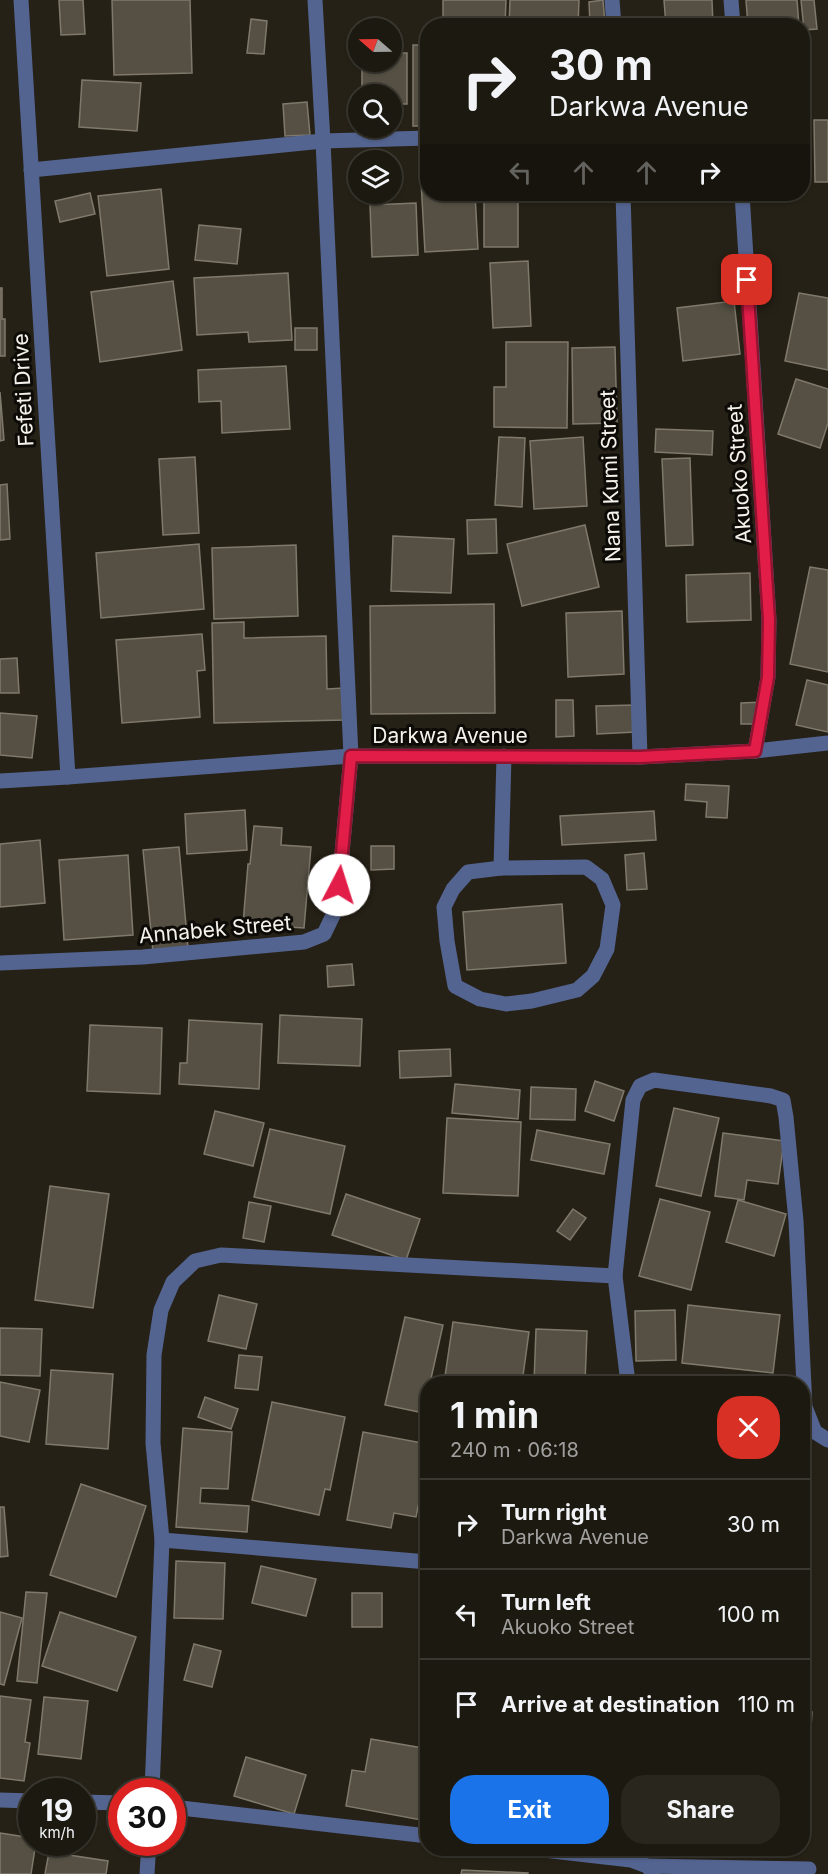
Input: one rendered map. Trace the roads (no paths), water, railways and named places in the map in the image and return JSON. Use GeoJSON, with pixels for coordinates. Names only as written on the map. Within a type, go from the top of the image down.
{"type":"FeatureCollection","features":[{"type":"Feature","properties":{"kind":"street","name":"Fefeti Drive"},"geometry":{"type":"LineString","coordinates":[[21,0],[68,777]]}},
{"type":"Feature","properties":{"kind":"street"},"geometry":{"type":"LineString","coordinates":[[315,0],[351,756]]}},
{"type":"Feature","properties":{"kind":"street"},"geometry":{"type":"LineString","coordinates":[[612,0],[613,18]]}},
{"type":"Feature","properties":{"kind":"street"},"geometry":{"type":"LineString","coordinates":[[731,0],[732,18]]}},
{"type":"Feature","properties":{"kind":"street"},"geometry":{"type":"LineString","coordinates":[[31,170],[323,141],[420,138]]}},
{"type":"Feature","properties":{"kind":"street","name":"Nana Kumi Street"},"geometry":{"type":"LineString","coordinates":[[623,201],[640,757]]}},
{"type":"Feature","properties":{"kind":"street","name":"Akuoko Street"},"geometry":{"type":"LineString","coordinates":[[742,201],[769,620],[768,677],[755,751]]}},
{"type":"Feature","properties":{"kind":"street","name":"Darkwa Avenue"},"geometry":{"type":"LineString","coordinates":[[0,781],[351,756],[640,757],[755,751],[828,743]]}},
{"type":"Feature","properties":{"kind":"street","name":"Annabek Street"},"geometry":{"type":"LineString","coordinates":[[0,963],[143,957],[304,942],[324,934],[337,906],[351,756]]}},
{"type":"Feature","properties":{"kind":"street"},"geometry":{"type":"LineString","coordinates":[[501,868],[504,756]]}},
{"type":"Feature","properties":{"kind":"street"},"geometry":{"type":"LineString","coordinates":[[586,867],[602,879],[614,905],[607,949],[593,976],[577,990],[532,1001],[506,1004],[480,999],[454,986],[444,907],[453,888],[468,872],[501,868],[586,867]]}},
{"type":"Feature","properties":{"kind":"street"},"geometry":{"type":"LineString","coordinates":[[627,1376],[615,1276],[633,1100],[640,1086],[654,1080],[771,1096],[783,1100],[796,1221],[804,1376]]}},
{"type":"Feature","properties":{"kind":"street"},"geometry":{"type":"LineString","coordinates":[[153,1778],[162,1540],[153,1443],[154,1355],[161,1310],[173,1281],[195,1262],[222,1255],[615,1276]]}},
{"type":"Feature","properties":{"kind":"street"},"geometry":{"type":"LineString","coordinates":[[810,1420],[815,1432],[828,1440]]}},
{"type":"Feature","properties":{"kind":"street"},"geometry":{"type":"LineString","coordinates":[[162,1540],[420,1561]]}},
{"type":"Feature","properties":{"kind":"street"},"geometry":{"type":"LineString","coordinates":[[0,1800],[18,1801]]}},
{"type":"Feature","properties":{"kind":"street"},"geometry":{"type":"LineString","coordinates":[[186,1809],[420,1835]]}},
{"type":"Feature","properties":{"kind":"street"},"geometry":{"type":"LineString","coordinates":[[147,1874],[148,1856]]}},
{"type":"Feature","properties":{"kind":"street"},"geometry":{"type":"LineString","coordinates":[[596,1856],[631,1860],[651,1870],[809,1869]]}}]}
